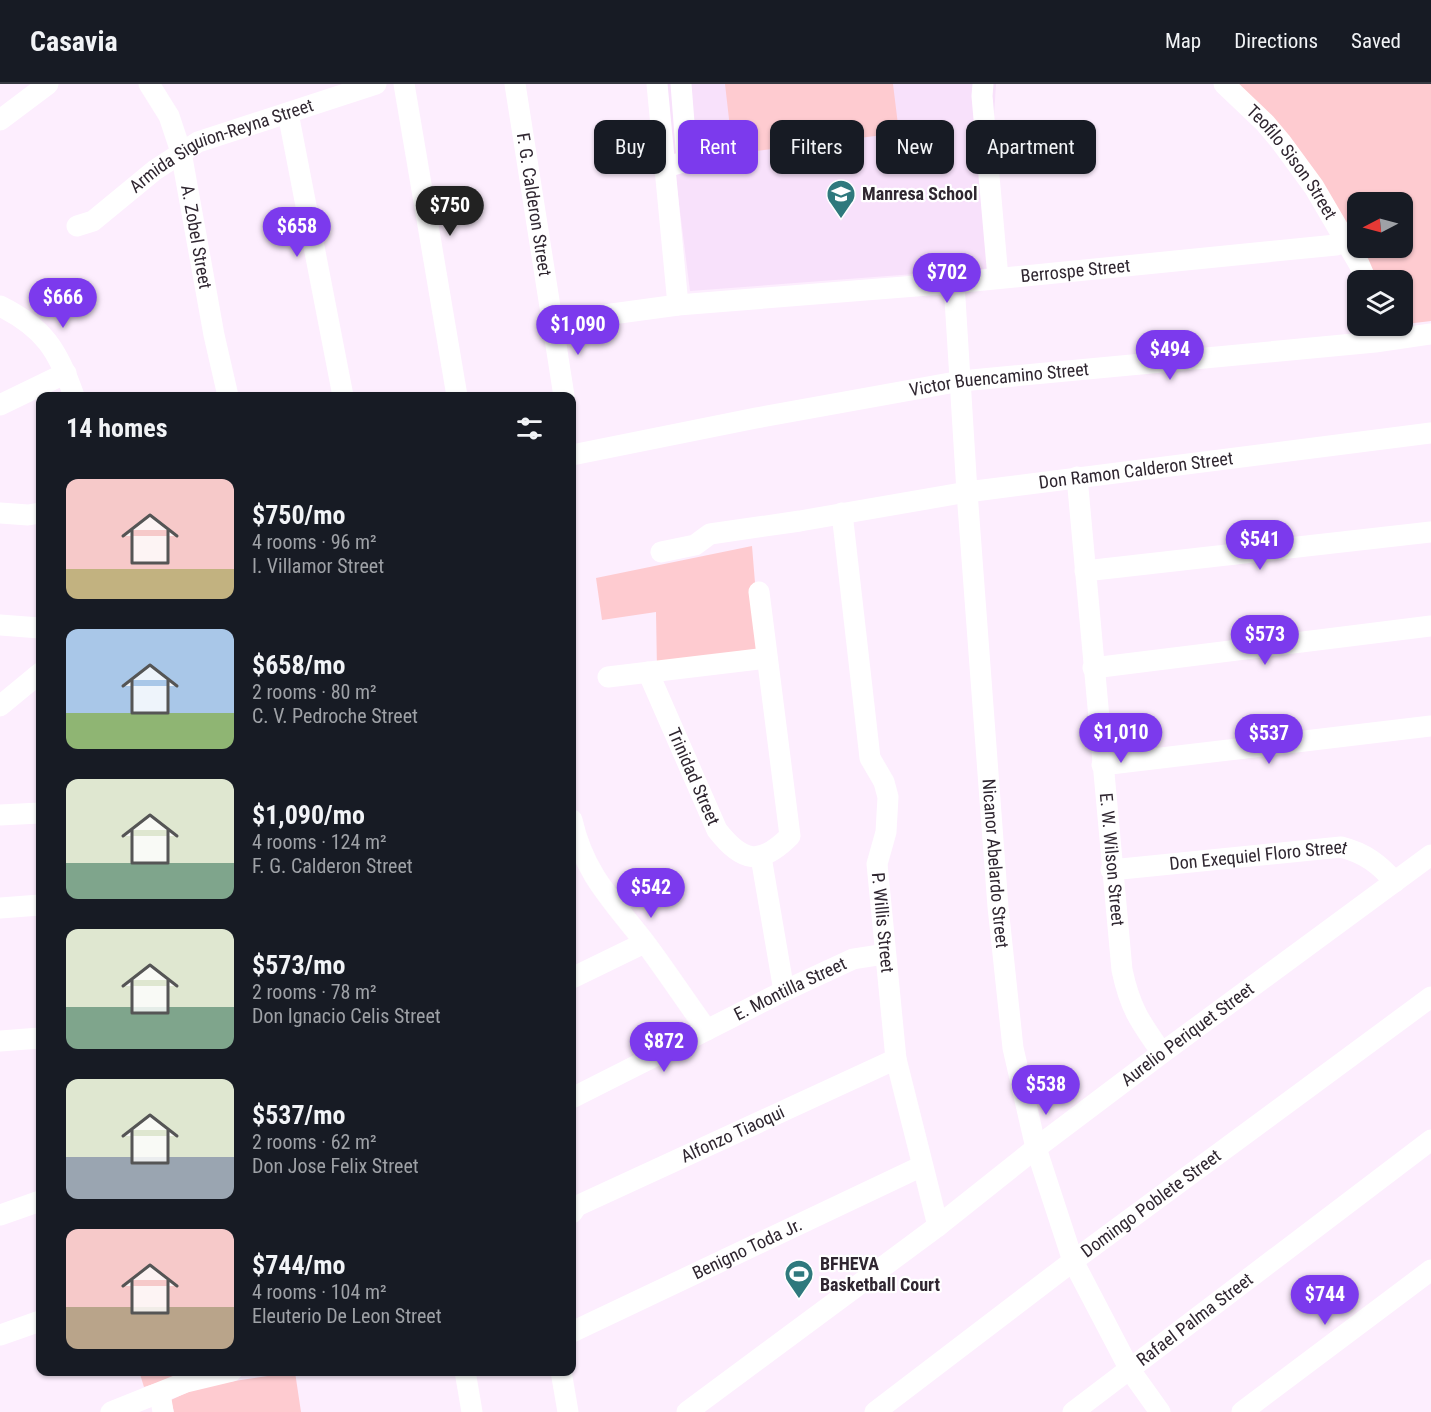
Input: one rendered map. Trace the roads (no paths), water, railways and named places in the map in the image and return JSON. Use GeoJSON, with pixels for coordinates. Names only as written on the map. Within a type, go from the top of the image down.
{"type":"FeatureCollection","features":[{"type":"Feature","properties":{"kind":"street"},"geometry":{"type":"LineString","coordinates":[[0,120],[48,84]]}},
{"type":"Feature","properties":{"kind":"street","name":"A. Zobel Street"},"geometry":{"type":"LineString","coordinates":[[150,84],[169,116],[181,152],[214,334],[227,392]]}},
{"type":"Feature","properties":{"kind":"street","name":"Armida Siguion-Reyna Street"},"geometry":{"type":"LineString","coordinates":[[77,226],[93,221],[181,152],[198,142],[376,84]]}},
{"type":"Feature","properties":{"kind":"street"},"geometry":{"type":"LineString","coordinates":[[404,84],[456,392]]}},
{"type":"Feature","properties":{"kind":"street","name":"F. G. Calderon Street"},"geometry":{"type":"LineString","coordinates":[[515,84],[563,392]]}},
{"type":"Feature","properties":{"kind":"street"},"geometry":{"type":"LineString","coordinates":[[657,84],[661,120]]}},
{"type":"Feature","properties":{"kind":"street"},"geometry":{"type":"LineString","coordinates":[[678,305],[666,167],[687,161],[681,84]]}},
{"type":"Feature","properties":{"kind":"street"},"geometry":{"type":"LineString","coordinates":[[983,84],[982,96],[998,278]]}},
{"type":"Feature","properties":{"kind":"street","name":"Teofilo Sison Street"},"geometry":{"type":"LineString","coordinates":[[1224,84],[1265,123],[1281,142],[1314,187],[1361,270]]}},
{"type":"Feature","properties":{"kind":"street"},"geometry":{"type":"LineString","coordinates":[[288,113],[342,392]]}},
{"type":"Feature","properties":{"kind":"street","name":"Berrospe Street"},"geometry":{"type":"LineString","coordinates":[[553,322],[678,305],[954,283],[1336,244],[1346,241]]}},
{"type":"Feature","properties":{"kind":"street","name":"Nicanor Abelardo Street"},"geometry":{"type":"LineString","coordinates":[[954,283],[967,492],[1002,943],[1013,1048],[1036,1148],[1073,1261],[1130,1370],[1160,1412]]}},
{"type":"Feature","properties":{"kind":"street"},"geometry":{"type":"LineString","coordinates":[[0,306],[22,317],[39,331],[56,352],[73,392]]}},
{"type":"Feature","properties":{"kind":"street","name":"Victor Buencamino Street"},"geometry":{"type":"LineString","coordinates":[[1413,334],[1431,334]]}},
{"type":"Feature","properties":{"kind":"street","name":"Victor Buencamino Street"},"geometry":{"type":"LineString","coordinates":[[576,450],[961,381],[1361,336]]}},
{"type":"Feature","properties":{"kind":"street"},"geometry":{"type":"LineString","coordinates":[[0,405],[66,373]]}},
{"type":"Feature","properties":{"kind":"street","name":"Don Ramon Calderon Street"},"geometry":{"type":"LineString","coordinates":[[661,552],[695,545],[710,534],[967,492],[1431,433]]}},
{"type":"Feature","properties":{"kind":"street","name":"E. W. Wilson Street"},"geometry":{"type":"LineString","coordinates":[[1077,477],[1111,870],[1122,970],[1128,997],[1137,1018],[1162,1053]]}},
{"type":"Feature","properties":{"kind":"street"},"geometry":{"type":"LineString","coordinates":[[0,513],[36,513]]}},
{"type":"Feature","properties":{"kind":"street","name":"P. Willis Street"},"geometry":{"type":"LineString","coordinates":[[842,513],[870,758],[884,782],[888,797],[886,832],[877,864],[896,1059],[938,1226]]}},
{"type":"Feature","properties":{"kind":"street"},"geometry":{"type":"LineString","coordinates":[[1085,572],[1431,532]]}},
{"type":"Feature","properties":{"kind":"street"},"geometry":{"type":"LineString","coordinates":[[759,592],[790,836],[777,849],[761,856],[784,991]]}},
{"type":"Feature","properties":{"kind":"street"},"geometry":{"type":"LineString","coordinates":[[0,625],[36,627]]}},
{"type":"Feature","properties":{"kind":"street"},"geometry":{"type":"LineString","coordinates":[[1093,668],[1431,626]]}},
{"type":"Feature","properties":{"kind":"street"},"geometry":{"type":"LineString","coordinates":[[608,677],[768,658]]}},
{"type":"Feature","properties":{"kind":"street","name":"Trinidad Street"},"geometry":{"type":"LineString","coordinates":[[648,672],[717,830],[731,848],[744,855],[761,856]]}},
{"type":"Feature","properties":{"kind":"street"},"geometry":{"type":"LineString","coordinates":[[0,706],[36,676]]}},
{"type":"Feature","properties":{"kind":"street"},"geometry":{"type":"LineString","coordinates":[[1102,765],[1431,726]]}},
{"type":"Feature","properties":{"kind":"street"},"geometry":{"type":"LineString","coordinates":[[0,815],[36,813]]}},
{"type":"Feature","properties":{"kind":"street"},"geometry":{"type":"LineString","coordinates":[[576,838],[592,875],[707,1030]]}},
{"type":"Feature","properties":{"kind":"street","name":"Don Exequiel Floro Street"},"geometry":{"type":"LineString","coordinates":[[1111,870],[1341,847],[1367,856],[1395,882]]}},
{"type":"Feature","properties":{"kind":"street","name":"Aurelio Periquet Street"},"geometry":{"type":"LineString","coordinates":[[687,1412],[938,1226],[1036,1148],[1162,1053],[1431,855]]}},
{"type":"Feature","properties":{"kind":"street"},"geometry":{"type":"LineString","coordinates":[[0,908],[36,905]]}},
{"type":"Feature","properties":{"kind":"street"},"geometry":{"type":"LineString","coordinates":[[576,976],[644,943]]}},
{"type":"Feature","properties":{"kind":"street","name":"E. Montilla Street"},"geometry":{"type":"LineString","coordinates":[[576,1096],[784,991],[853,959],[885,954]]}},
{"type":"Feature","properties":{"kind":"street","name":"Domingo Poblete Street"},"geometry":{"type":"LineString","coordinates":[[875,1412],[1073,1261],[1431,997]]}},
{"type":"Feature","properties":{"kind":"street"},"geometry":{"type":"LineString","coordinates":[[0,1041],[36,1038]]}},
{"type":"Feature","properties":{"kind":"street","name":"Alfonzo Tiaoqui"},"geometry":{"type":"LineString","coordinates":[[576,1207],[896,1059]]}},
{"type":"Feature","properties":{"kind":"street","name":"Rafael Palma Street"},"geometry":{"type":"LineString","coordinates":[[1073,1412],[1431,1140]]}},
{"type":"Feature","properties":{"kind":"street","name":"Benigno Toda Jr."},"geometry":{"type":"LineString","coordinates":[[576,1330],[922,1166]]}},
{"type":"Feature","properties":{"kind":"street"},"geometry":{"type":"LineString","coordinates":[[0,1215],[36,1202]]}},
{"type":"Feature","properties":{"kind":"street"},"geometry":{"type":"LineString","coordinates":[[1242,1412],[1431,1270]]}},
{"type":"Feature","properties":{"kind":"street"},"geometry":{"type":"LineString","coordinates":[[0,1335],[36,1322]]}},
{"type":"Feature","properties":{"kind":"street"},"geometry":{"type":"LineString","coordinates":[[111,1412],[161,1402],[186,1382],[211,1376]]}},
{"type":"Feature","properties":{"kind":"street"},"geometry":{"type":"LineString","coordinates":[[466,1376],[472,1412]]}},
{"type":"Feature","properties":{"kind":"street"},"geometry":{"type":"LineString","coordinates":[[562,1376],[568,1412]]}},
{"type":"Feature","properties":{"kind":"place","name":"Manresa School"},"geometry":{"type":"Point","coordinates":[841,220]}},
{"type":"Feature","properties":{"kind":"place","name":"BFHEVA Basketball Court"},"geometry":{"type":"Point","coordinates":[799,1300]}}]}
